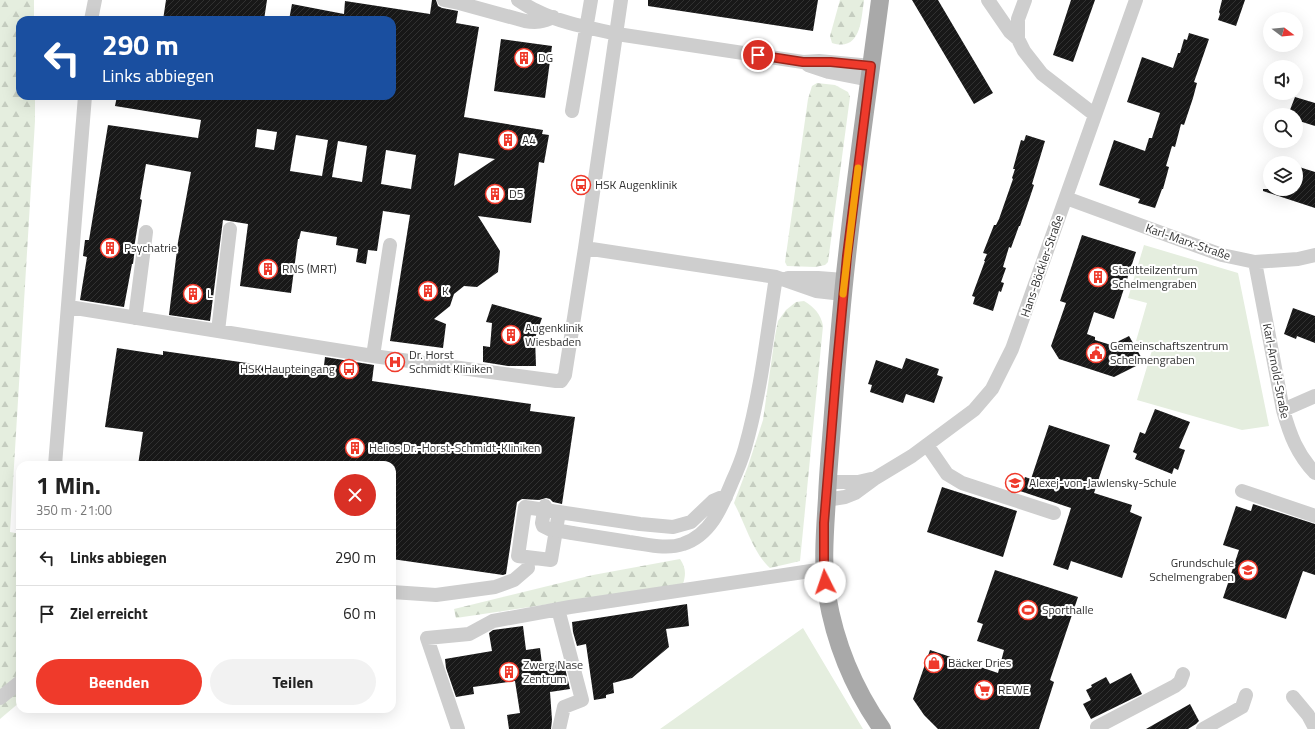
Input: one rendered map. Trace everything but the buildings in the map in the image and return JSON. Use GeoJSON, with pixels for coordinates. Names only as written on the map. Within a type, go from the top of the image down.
{"type":"FeatureCollection","features":[{"type":"Feature","properties":{"kind":"main road"},"geometry":{"type":"LineString","coordinates":[[880,0],[844,287],[827,482],[824,569],[831,616],[845,662],[864,701],[882,729]]}},
{"type":"Feature","properties":{"kind":"street"},"geometry":{"type":"LineString","coordinates":[[92,16],[95,0]]}},
{"type":"Feature","properties":{"kind":"street"},"geometry":{"type":"LineString","coordinates":[[444,0],[536,23],[553,17]]}},
{"type":"Feature","properties":{"kind":"street"},"geometry":{"type":"LineString","coordinates":[[518,0],[537,11],[553,17],[617,34],[803,62],[827,62],[870,73]]}},
{"type":"Feature","properties":{"kind":"street"},"geometry":{"type":"LineString","coordinates":[[572,111],[591,0]]}},
{"type":"Feature","properties":{"kind":"street"},"geometry":{"type":"LineString","coordinates":[[68,307],[373,356],[560,381],[565,375],[621,0]]}},
{"type":"Feature","properties":{"kind":"street"},"geometry":{"type":"LineString","coordinates":[[988,0],[1010,32],[1018,39],[1024,51],[1042,74],[1095,115]]}},
{"type":"Feature","properties":{"kind":"street"},"geometry":{"type":"LineString","coordinates":[[1018,39],[1018,19],[1025,0]]}},
{"type":"Feature","properties":{"kind":"street","name":"Hans-Böckler-Straße"},"geometry":{"type":"LineString","coordinates":[[826,500],[850,496],[874,479],[912,456],[974,410],[992,389],[1012,349],[1136,0]]}},
{"type":"Feature","properties":{"kind":"street"},"geometry":{"type":"LineString","coordinates":[[55,461],[84,100]]}},
{"type":"Feature","properties":{"kind":"street","name":"Karl-Marx-Straße"},"geometry":{"type":"LineString","coordinates":[[1066,198],[1222,255],[1255,262],[1298,259],[1315,256]]}},
{"type":"Feature","properties":{"kind":"street"},"geometry":{"type":"LineString","coordinates":[[218,331],[230,229]]}},
{"type":"Feature","properties":{"kind":"street"},"geometry":{"type":"LineString","coordinates":[[135,318],[146,232]]}},
{"type":"Feature","properties":{"kind":"street"},"geometry":{"type":"LineString","coordinates":[[373,356],[390,245]]}},
{"type":"Feature","properties":{"kind":"street"},"geometry":{"type":"LineString","coordinates":[[585,248],[778,278],[818,278],[844,287]]}},
{"type":"Feature","properties":{"kind":"street","name":"Karl-Arnold-Straße"},"geometry":{"type":"LineString","coordinates":[[1255,262],[1283,410],[1289,431],[1304,462],[1315,473]]}},
{"type":"Feature","properties":{"kind":"street"},"geometry":{"type":"LineString","coordinates":[[545,506],[542,523],[543,526],[549,529],[663,547],[683,544],[702,533],[710,526],[726,497],[745,450],[756,403],[778,278]]}},
{"type":"Feature","properties":{"kind":"street"},"geometry":{"type":"LineString","coordinates":[[1283,410],[1315,396]]}},
{"type":"Feature","properties":{"kind":"street"},"geometry":{"type":"LineString","coordinates":[[927,445],[947,474],[962,483],[1054,512]]}},
{"type":"Feature","properties":{"kind":"street","name":"Hans-Böckler-Straße"},"geometry":{"type":"LineString","coordinates":[[827,482],[858,482],[874,479]]}},
{"type":"Feature","properties":{"kind":"street"},"geometry":{"type":"LineString","coordinates":[[1242,491],[1315,516]]}},
{"type":"Feature","properties":{"kind":"street"},"geometry":{"type":"LineString","coordinates":[[559,512],[640,524],[672,527],[691,522],[713,502],[720,498],[726,497]]}},
{"type":"Feature","properties":{"kind":"street"},"geometry":{"type":"LineString","coordinates":[[396,592],[436,595],[495,588],[514,580],[528,568]]}},
{"type":"Feature","properties":{"kind":"street"},"geometry":{"type":"LineString","coordinates":[[458,729],[427,638],[469,634],[493,621],[558,609],[824,569]]}},
{"type":"Feature","properties":{"kind":"street"},"geometry":{"type":"LineString","coordinates":[[558,609],[582,700],[564,707],[560,729]]}},
{"type":"Feature","properties":{"kind":"street"},"geometry":{"type":"LineString","coordinates":[[1097,727],[1176,686],[1180,682],[1183,674]]}},
{"type":"Feature","properties":{"kind":"street"},"geometry":{"type":"LineString","coordinates":[[0,698],[16,685]]}},
{"type":"Feature","properties":{"kind":"street"},"geometry":{"type":"LineString","coordinates":[[1203,729],[1242,707],[1246,695]]}},
{"type":"Feature","properties":{"kind":"street"},"geometry":{"type":"LineString","coordinates":[[1293,698],[1308,715],[1315,728],[1312,729]]}},
{"type":"Feature","properties":{"kind":"green space"},"geometry":{"type":"Polygon","coordinates":[[[0,0],[34,0],[34,16],[16,16],[16,100],[35,100],[35,121],[10,532],[16,533],[16,705],[0,719],[0,0]]]}},
{"type":"Feature","properties":{"kind":"green space"},"geometry":{"type":"Polygon","coordinates":[[[840,0],[864,0],[858,32],[854,39],[849,43],[842,45],[832,43],[830,36],[840,0]]]}},
{"type":"Feature","properties":{"kind":"green space"},"geometry":{"type":"Polygon","coordinates":[[[817,83],[835,85],[848,92],[850,97],[828,262],[825,265],[815,267],[787,266],[785,262],[808,99],[812,86],[817,83]]]}},
{"type":"Feature","properties":{"kind":"green space"},"geometry":{"type":"Polygon","coordinates":[[[1144,245],[1238,273],[1269,426],[1242,430],[1137,400],[1153,347],[1136,341],[1147,303],[1128,298],[1144,245]]]}},
{"type":"Feature","properties":{"kind":"green space"},"geometry":{"type":"Polygon","coordinates":[[[804,301],[816,311],[821,318],[823,326],[800,561],[770,568],[764,562],[754,546],[734,503],[763,420],[778,321],[786,310],[796,302],[804,301]]]}},
{"type":"Feature","properties":{"kind":"green space"},"geometry":{"type":"Polygon","coordinates":[[[680,559],[685,571],[683,584],[456,618],[454,609],[593,575],[680,559]]]}},
{"type":"Feature","properties":{"kind":"green space"},"geometry":{"type":"Polygon","coordinates":[[[803,628],[863,729],[660,729],[803,628]]]}},
{"type":"Feature","properties":{"kind":"slow traffic"},"geometry":{"type":"LineString","coordinates":[[843,294],[858,168]]}},
{"type":"Feature","properties":{"kind":"place","name":"DG"},"geometry":{"type":"Point","coordinates":[524,58]}},
{"type":"Feature","properties":{"kind":"place","name":"A4"},"geometry":{"type":"Point","coordinates":[508,140]}},
{"type":"Feature","properties":{"kind":"place","name":"HSK Augenklinik"},"geometry":{"type":"Point","coordinates":[581,185]}},
{"type":"Feature","properties":{"kind":"place","name":"D5"},"geometry":{"type":"Point","coordinates":[495,194]}},
{"type":"Feature","properties":{"kind":"place","name":"Psychatrie"},"geometry":{"type":"Point","coordinates":[110,248]}},
{"type":"Feature","properties":{"kind":"place","name":"RNS (MRT)"},"geometry":{"type":"Point","coordinates":[268,269]}},
{"type":"Feature","properties":{"kind":"place","name":"Stadtteilzentrum Schelmengraben"},"geometry":{"type":"Point","coordinates":[1098,277]}},
{"type":"Feature","properties":{"kind":"place","name":"K"},"geometry":{"type":"Point","coordinates":[428,291]}},
{"type":"Feature","properties":{"kind":"place","name":"L"},"geometry":{"type":"Point","coordinates":[193,294]}},
{"type":"Feature","properties":{"kind":"place","name":"Augenklinik Wiesbaden"},"geometry":{"type":"Point","coordinates":[511,335]}},
{"type":"Feature","properties":{"kind":"place","name":"Gemeinschaftszentrum Schelmengraben"},"geometry":{"type":"Point","coordinates":[1096,353]}},
{"type":"Feature","properties":{"kind":"place","name":"Dr. Horst Schmidt Kliniken"},"geometry":{"type":"Point","coordinates":[395,362]}},
{"type":"Feature","properties":{"kind":"place","name":"HSK Haupteingang"},"geometry":{"type":"Point","coordinates":[349,369]}},
{"type":"Feature","properties":{"kind":"place","name":"Helios Dr.-Horst-Schmidt-Kliniken"},"geometry":{"type":"Point","coordinates":[355,448]}},
{"type":"Feature","properties":{"kind":"place","name":"Alexej-von-Jawlensky-Schule"},"geometry":{"type":"Point","coordinates":[1015,483]}},
{"type":"Feature","properties":{"kind":"place","name":"Grundschule Schelmengraben"},"geometry":{"type":"Point","coordinates":[1248,570]}},
{"type":"Feature","properties":{"kind":"place","name":"Sporthalle"},"geometry":{"type":"Point","coordinates":[1028,610]}},
{"type":"Feature","properties":{"kind":"place","name":"Bäcker Dries"},"geometry":{"type":"Point","coordinates":[934,663]}},
{"type":"Feature","properties":{"kind":"place","name":"Zwerg Nase Zentrum"},"geometry":{"type":"Point","coordinates":[509,672]}},
{"type":"Feature","properties":{"kind":"place","name":"REWE"},"geometry":{"type":"Point","coordinates":[984,690]}},
{"type":"Feature","properties":{"kind":"route"},"geometry":{"type":"LineString","coordinates":[[758,55],[803,62],[843,62],[871,66],[847,256],[836,375],[824,523],[825,582]]}}]}
